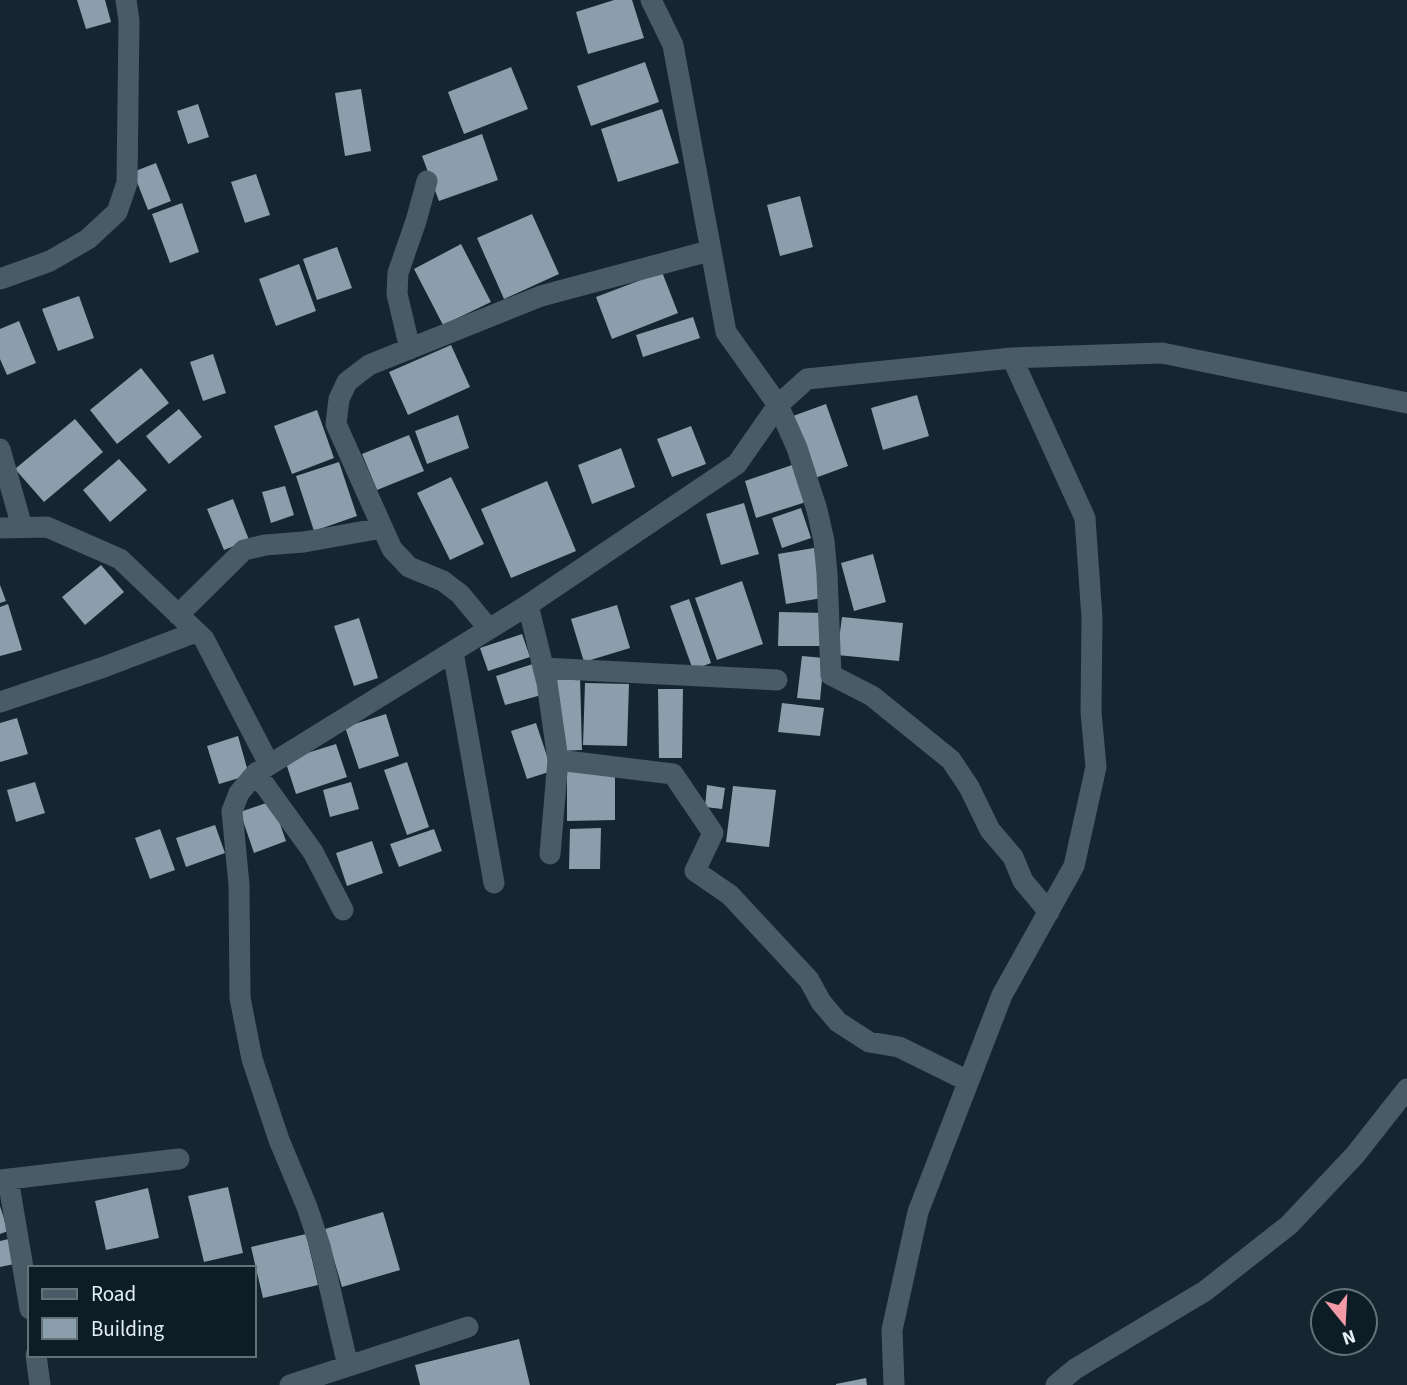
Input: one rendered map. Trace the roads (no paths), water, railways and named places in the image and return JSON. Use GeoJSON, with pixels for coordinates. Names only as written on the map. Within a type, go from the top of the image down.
{"type":"FeatureCollection","features":[{"type":"Feature","properties":{"kind":"street"},"geometry":{"type":"LineString","coordinates":[[0,279],[50,261],[88,239],[117,212],[127,183],[129,21],[126,0]]}},
{"type":"Feature","properties":{"kind":"street"},"geometry":{"type":"LineString","coordinates":[[651,0],[673,45],[726,332],[778,405],[797,448],[817,510],[824,541],[831,675],[872,696],[951,760],[975,798],[990,830],[1013,856],[1023,881],[1049,912]]}},
{"type":"Feature","properties":{"kind":"street"},"geometry":{"type":"LineString","coordinates":[[410,349],[397,294],[398,273],[427,181]]}},
{"type":"Feature","properties":{"kind":"street"},"geometry":{"type":"LineString","coordinates":[[489,629],[460,594],[443,580],[409,567],[391,549],[336,424],[339,399],[347,382],[369,365],[541,296],[709,251]]}},
{"type":"Feature","properties":{"kind":"street"},"geometry":{"type":"LineString","coordinates":[[348,1366],[320,1247],[307,1207],[279,1140],[252,1059],[240,998],[239,885],[232,811],[239,793],[262,769],[528,605],[737,464],[778,405],[807,379],[1012,358],[1162,353],[1407,403]]}},
{"type":"Feature","properties":{"kind":"street"},"geometry":{"type":"LineString","coordinates":[[894,1385],[892,1330],[918,1212],[1002,995],[1074,866],[1096,767],[1091,712],[1092,618],[1085,517],[1012,358]]}},
{"type":"Feature","properties":{"kind":"street"},"geometry":{"type":"LineString","coordinates":[[0,449],[22,527]]}},
{"type":"Feature","properties":{"kind":"street"},"geometry":{"type":"LineString","coordinates":[[0,528],[47,527],[120,559],[204,639],[262,769],[313,852],[343,910]]}},
{"type":"Feature","properties":{"kind":"street"},"geometry":{"type":"LineString","coordinates":[[178,615],[244,550],[382,528]]}},
{"type":"Feature","properties":{"kind":"street"},"geometry":{"type":"LineString","coordinates":[[528,605],[543,668],[558,760],[550,854]]}},
{"type":"Feature","properties":{"kind":"street"},"geometry":{"type":"LineString","coordinates":[[0,702],[196,632]]}},
{"type":"Feature","properties":{"kind":"street"},"geometry":{"type":"LineString","coordinates":[[453,652],[494,883]]}},
{"type":"Feature","properties":{"kind":"street"},"geometry":{"type":"LineString","coordinates":[[543,668],[777,680]]}},
{"type":"Feature","properties":{"kind":"street"},"geometry":{"type":"LineString","coordinates":[[558,760],[673,774],[713,833],[695,871],[730,895],[809,980],[821,1002],[838,1022],[869,1042],[899,1047],[968,1081]]}},
{"type":"Feature","properties":{"kind":"street"},"geometry":{"type":"LineString","coordinates":[[1056,1385],[1075,1369],[1205,1291],[1289,1225],[1355,1155],[1407,1089]]}},
{"type":"Feature","properties":{"kind":"street"},"geometry":{"type":"LineString","coordinates":[[28,1299],[4,1179],[178,1159]]}},
{"type":"Feature","properties":{"kind":"street"},"geometry":{"type":"LineString","coordinates":[[290,1385],[468,1327]]}},
{"type":"Feature","properties":{"kind":"street"},"geometry":{"type":"LineString","coordinates":[[36,1357],[40,1385]]}}]}
